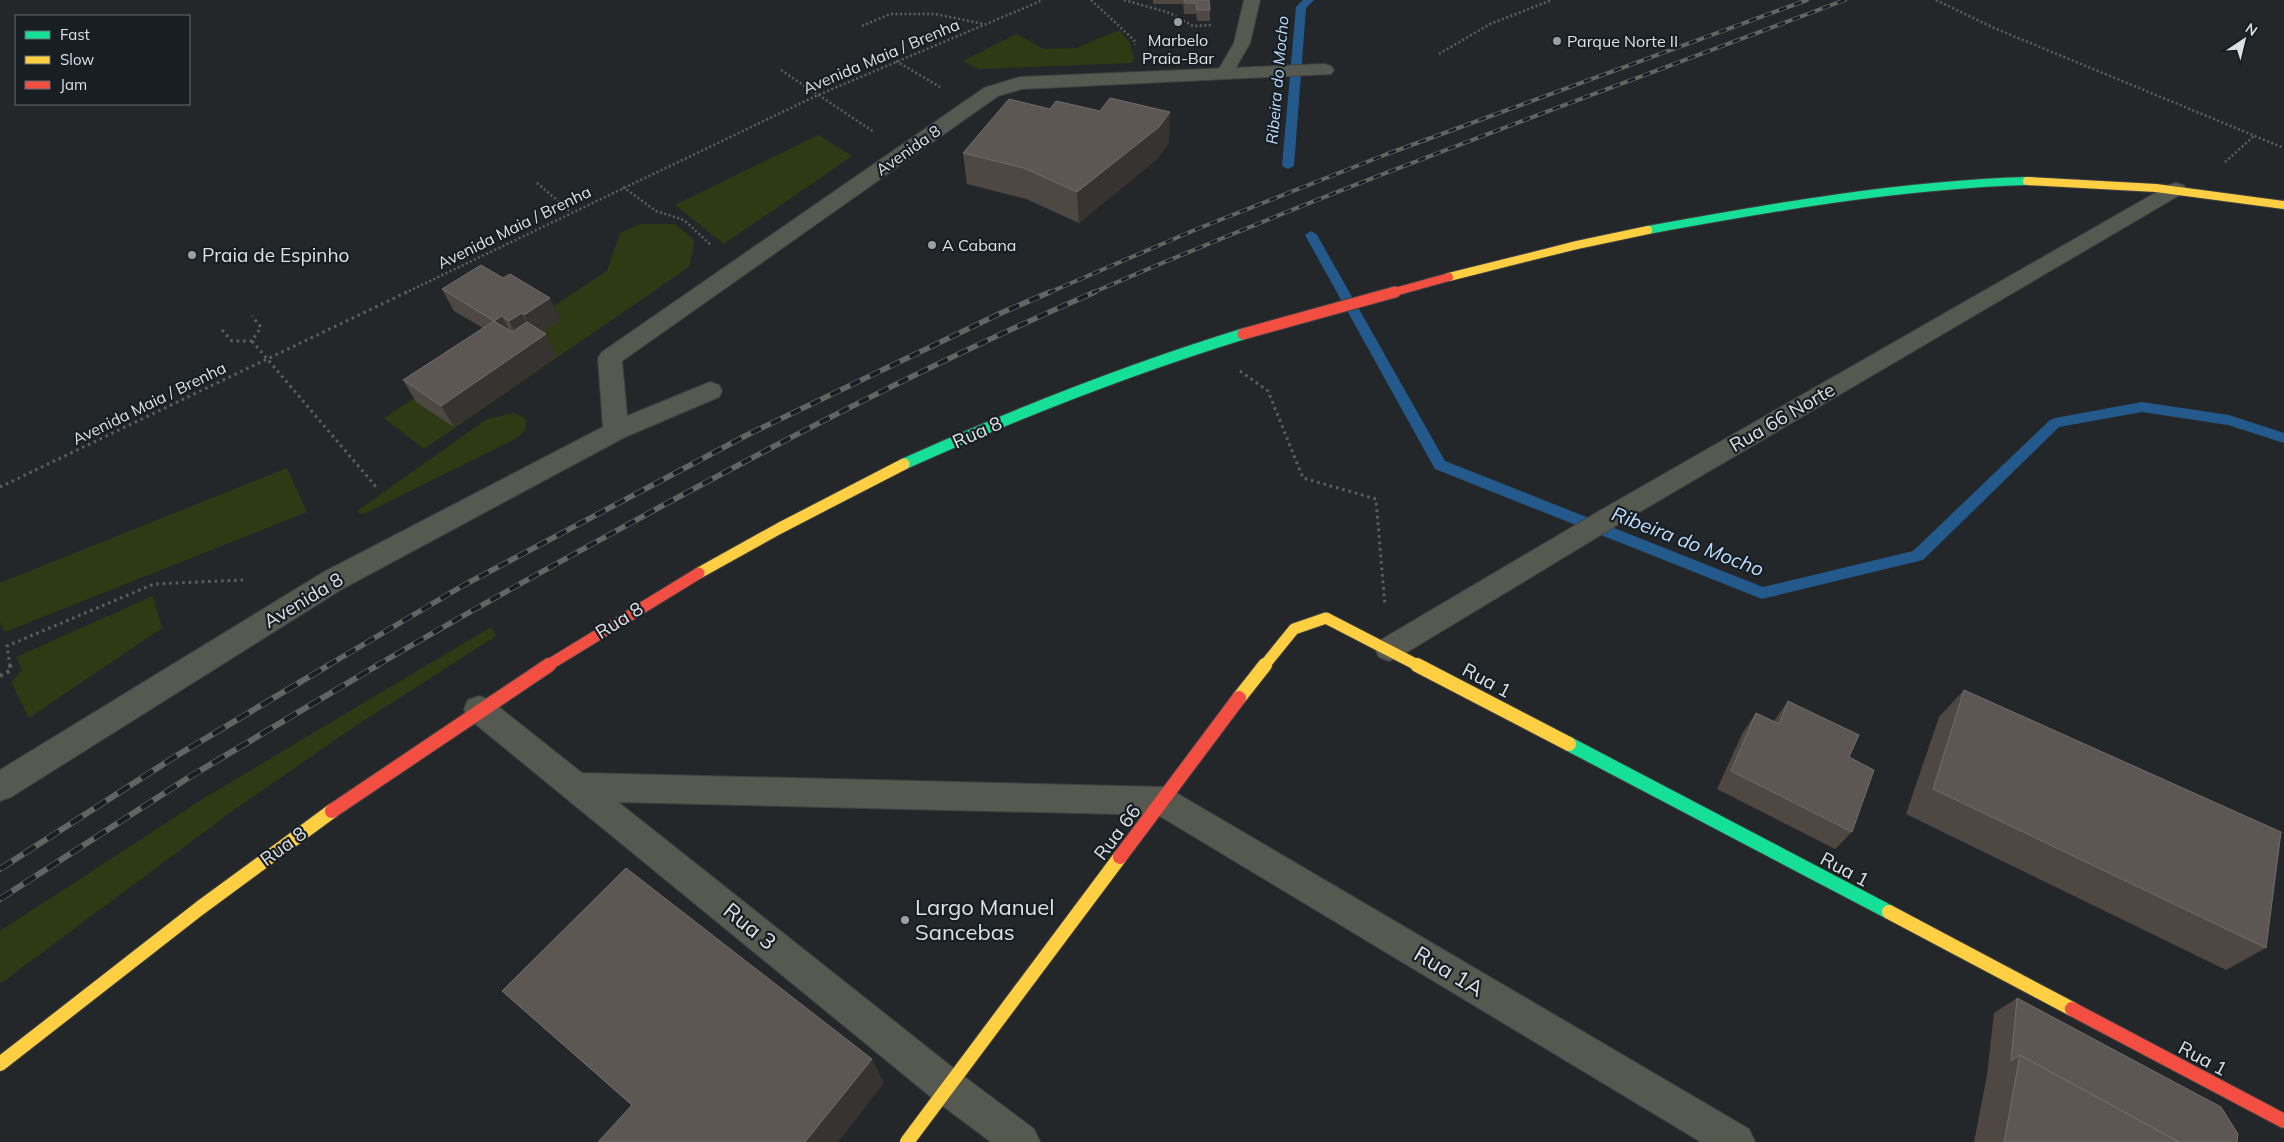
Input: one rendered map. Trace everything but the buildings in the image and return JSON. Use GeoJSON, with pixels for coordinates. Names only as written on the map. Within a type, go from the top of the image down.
{"type":"FeatureCollection","features":[{"type":"Feature","properties":{"kind":"street","name":"Avenida 8"},"geometry":{"type":"LineString","coordinates":[[616,431],[610,358],[990,92],[1020,83],[1324,70]]}},
{"type":"Feature","properties":{"kind":"street","name":"Rua 8"},"geometry":{"type":"LineString","coordinates":[[0,1064],[131,959],[230,884],[388,770],[479,709],[641,606],[731,554],[915,460],[1020,413],[1113,376],[1216,342],[1520,259],[1630,233],[1866,192],[1917,186],[2015,181],[2094,183],[2176,189],[2284,205]]}},
{"type":"Feature","properties":{"kind":"street","name":"Rua 66 Norte"},"geometry":{"type":"LineString","coordinates":[[1389,649],[1610,517],[2176,189]]}},
{"type":"Feature","properties":{"kind":"street","name":"Avenida 8"},"geometry":{"type":"LineString","coordinates":[[0,787],[332,581],[616,431],[710,391]]}},
{"type":"Feature","properties":{"kind":"street","name":"Rua 66"},"geometry":{"type":"LineString","coordinates":[[908,1142],[1265,663],[1294,629],[1326,618],[1389,649]]}},
{"type":"Feature","properties":{"kind":"street","name":"Rua 1"},"geometry":{"type":"LineString","coordinates":[[1389,649],[2284,1121]]}},
{"type":"Feature","properties":{"kind":"street","name":"Rua 3"},"geometry":{"type":"LineString","coordinates":[[479,709],[949,1088],[1021,1142]]}},
{"type":"Feature","properties":{"kind":"street"},"geometry":{"type":"LineString","coordinates":[[577,787],[1162,801]]}},
{"type":"Feature","properties":{"kind":"street","name":"Rua 1A"},"geometry":{"type":"LineString","coordinates":[[1162,801],[1736,1142]]}},
{"type":"Feature","properties":{"kind":"lane"},"geometry":{"type":"LineString","coordinates":[[1224,74],[1242,44],[1252,0]]}},
{"type":"Feature","properties":{"kind":"path","name":"Avenida Maia / Brenha"},"geometry":{"type":"LineString","coordinates":[[0,488],[623,187],[818,95],[896,60],[1043,0]]}},
{"type":"Feature","properties":{"kind":"path"},"geometry":{"type":"LineString","coordinates":[[1091,0],[1134,40],[1136,48]]}},
{"type":"Feature","properties":{"kind":"path"},"geometry":{"type":"LineString","coordinates":[[1124,0],[1170,13],[1193,26],[1246,28]]}},
{"type":"Feature","properties":{"kind":"path"},"geometry":{"type":"LineString","coordinates":[[1439,54],[1490,24],[1552,0]]}},
{"type":"Feature","properties":{"kind":"path"},"geometry":{"type":"LineString","coordinates":[[1936,0],[1994,28],[2284,148]]}},
{"type":"Feature","properties":{"kind":"path"},"geometry":{"type":"LineString","coordinates":[[862,26],[890,14],[935,14],[984,24]]}},
{"type":"Feature","properties":{"kind":"path"},"geometry":{"type":"LineString","coordinates":[[896,60],[947,91]]}},
{"type":"Feature","properties":{"kind":"path"},"geometry":{"type":"LineString","coordinates":[[781,70],[881,136]]}},
{"type":"Feature","properties":{"kind":"path"},"geometry":{"type":"LineString","coordinates":[[537,183],[571,212]]}},
{"type":"Feature","properties":{"kind":"path"},"geometry":{"type":"LineString","coordinates":[[623,187],[656,211],[684,220],[716,249]]}},
{"type":"Feature","properties":{"kind":"path"},"geometry":{"type":"LineString","coordinates":[[252,316],[261,327],[252,341]]}},
{"type":"Feature","properties":{"kind":"path"},"geometry":{"type":"LineString","coordinates":[[222,330],[232,341],[252,341],[377,488]]}},
{"type":"Feature","properties":{"kind":"path"},"geometry":{"type":"LineString","coordinates":[[1216,342],[1238,369],[1268,391],[1303,478],[1376,499],[1389,649]]}},
{"type":"Feature","properties":{"kind":"path"},"geometry":{"type":"LineString","coordinates":[[0,676],[11,670],[7,646],[154,584],[243,580]]}},
{"type":"Feature","properties":{"kind":"green space"},"geometry":{"type":"Polygon","coordinates":[[[1119,30],[1130,43],[1134,59],[1131,63],[979,69],[963,61],[1016,34],[1044,49],[1076,48],[1119,30]]]}},
{"type":"Feature","properties":{"kind":"green space"},"geometry":{"type":"Polygon","coordinates":[[[818,135],[852,156],[724,244],[675,205],[818,135]]]}},
{"type":"Feature","properties":{"kind":"green space"},"geometry":{"type":"Polygon","coordinates":[[[640,224],[675,224],[695,241],[689,267],[424,449],[384,418],[607,271],[620,233],[640,224]]]}},
{"type":"Feature","properties":{"kind":"green space"},"geometry":{"type":"Polygon","coordinates":[[[514,413],[526,419],[526,426],[523,432],[513,440],[366,513],[360,514],[357,511],[487,419],[514,413]]]}},
{"type":"Feature","properties":{"kind":"green space"},"geometry":{"type":"Polygon","coordinates":[[[287,468],[307,512],[5,632],[0,622],[0,583],[287,468]]]}},
{"type":"Feature","properties":{"kind":"green space"},"geometry":{"type":"Polygon","coordinates":[[[153,596],[162,628],[29,718],[11,682],[22,670],[16,657],[153,596]]]}},
{"type":"Feature","properties":{"kind":"green space"},"geometry":{"type":"Polygon","coordinates":[[[491,627],[496,636],[354,727],[231,812],[0,984],[0,931],[206,797],[491,627]]]}},
{"type":"Feature","properties":{"kind":"waterway","name":"Ribeira do Mocho"},"geometry":{"type":"LineString","coordinates":[[1288,166],[1301,7],[1309,0]]}},
{"type":"Feature","properties":{"kind":"waterway","name":"Ribeira do Mocho"},"geometry":{"type":"LineString","coordinates":[[1311,235],[1440,465],[1762,593],[1918,556],[2055,423],[2142,407],[2229,420],[2284,438]]}},
{"type":"Feature","properties":{"kind":"railway"},"geometry":{"type":"LineString","coordinates":[[1048,293],[1197,229],[1387,154],[1807,0]]}},
{"type":"Feature","properties":{"kind":"railway"},"geometry":{"type":"LineString","coordinates":[[1092,293],[1372,178],[1845,0]]}},
{"type":"Feature","properties":{"kind":"railway"},"geometry":{"type":"LineString","coordinates":[[327,666],[464,585],[747,435],[1001,313],[1050,292]]}},
{"type":"Feature","properties":{"kind":"railway"},"geometry":{"type":"LineString","coordinates":[[376,666],[446,625],[767,450],[930,368],[1095,292]]}},
{"type":"Feature","properties":{"kind":"railway"},"geometry":{"type":"LineString","coordinates":[[0,869],[176,756],[329,665]]}},
{"type":"Feature","properties":{"kind":"railway"},"geometry":{"type":"LineString","coordinates":[[0,899],[191,776],[378,665]]}},
{"type":"Feature","properties":{"kind":"traffic: fast"},"geometry":{"type":"LineString","coordinates":[[1648,230],[1837,197],[1979,182],[2027,181]]}},
{"type":"Feature","properties":{"kind":"traffic: fast"},"geometry":{"type":"LineString","coordinates":[[904,464],[987,427],[1072,393],[1157,362],[1243,334]]}},
{"type":"Feature","properties":{"kind":"traffic: fast"},"geometry":{"type":"LineString","coordinates":[[1569,744],[1889,912]]}},
{"type":"Feature","properties":{"kind":"traffic: slow"},"geometry":{"type":"LineString","coordinates":[[2027,181],[2059,181],[2156,188],[2284,205]]}},
{"type":"Feature","properties":{"kind":"traffic: slow"},"geometry":{"type":"LineString","coordinates":[[1449,277],[1577,245],[1648,230]]}},
{"type":"Feature","properties":{"kind":"traffic: slow"},"geometry":{"type":"LineString","coordinates":[[699,573],[780,528],[904,464]]}},
{"type":"Feature","properties":{"kind":"traffic: slow"},"geometry":{"type":"LineString","coordinates":[[1239,698],[1294,629],[1326,618],[1569,744]]}},
{"type":"Feature","properties":{"kind":"traffic: slow"},"geometry":{"type":"LineString","coordinates":[[0,1064],[200,908],[332,811]]}},
{"type":"Feature","properties":{"kind":"traffic: slow"},"geometry":{"type":"LineString","coordinates":[[907,1142],[1120,857]]}},
{"type":"Feature","properties":{"kind":"traffic: slow"},"geometry":{"type":"LineString","coordinates":[[1889,912],[2072,1009]]}},
{"type":"Feature","properties":{"kind":"traffic: jam"},"geometry":{"type":"LineString","coordinates":[[1243,334],[1449,277]]}},
{"type":"Feature","properties":{"kind":"traffic: jam"},"geometry":{"type":"LineString","coordinates":[[332,811],[547,666],[699,573]]}},
{"type":"Feature","properties":{"kind":"traffic: jam"},"geometry":{"type":"LineString","coordinates":[[1120,857],[1239,698]]}},
{"type":"Feature","properties":{"kind":"traffic: jam"},"geometry":{"type":"LineString","coordinates":[[2072,1009],[2284,1121]]}},
{"type":"Feature","properties":{"kind":"place","name":"Marbelo Praia-Bar"},"geometry":{"type":"Point","coordinates":[1178,22]}},
{"type":"Feature","properties":{"kind":"place","name":"Parque Norte II"},"geometry":{"type":"Point","coordinates":[1557,41]}},
{"type":"Feature","properties":{"kind":"place","name":"A Cabana"},"geometry":{"type":"Point","coordinates":[932,245]}},
{"type":"Feature","properties":{"kind":"place","name":"Praia de Espinho"},"geometry":{"type":"Point","coordinates":[192,255]}},
{"type":"Feature","properties":{"kind":"place","name":"Largo Manuel Sancebas"},"geometry":{"type":"Point","coordinates":[905,920]}}]}
